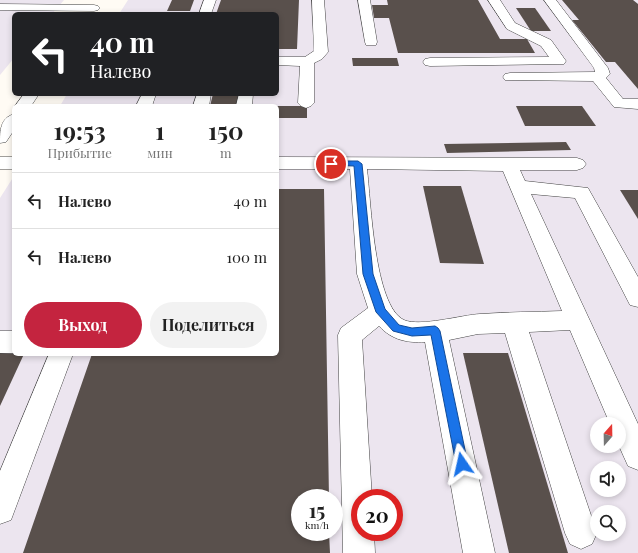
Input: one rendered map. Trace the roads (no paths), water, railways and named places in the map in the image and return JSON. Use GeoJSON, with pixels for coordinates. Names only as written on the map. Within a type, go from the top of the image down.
{"type":"FeatureCollection","features":[{"type":"Feature","properties":{"kind":"street"},"geometry":{"type":"LineString","coordinates":[[205,12],[210,0]]}},
{"type":"Feature","properties":{"kind":"street"},"geometry":{"type":"LineString","coordinates":[[279,61],[307,61],[317,57],[321,52],[318,0]]}},
{"type":"Feature","properties":{"kind":"street"},"geometry":{"type":"LineString","coordinates":[[364,0],[371,42]]}},
{"type":"Feature","properties":{"kind":"street"},"geometry":{"type":"LineString","coordinates":[[430,62],[559,61],[546,43],[512,26],[494,0]]}},
{"type":"Feature","properties":{"kind":"street"},"geometry":{"type":"LineString","coordinates":[[510,77],[597,77],[603,74],[601,68],[550,0]]}},
{"type":"Feature","properties":{"kind":"street"},"geometry":{"type":"LineString","coordinates":[[0,7],[95,7]]}},
{"type":"Feature","properties":{"kind":"street"},"geometry":{"type":"LineString","coordinates":[[0,19],[12,7]]}},
{"type":"Feature","properties":{"kind":"street"},"geometry":{"type":"LineString","coordinates":[[306,103],[307,61]]}},
{"type":"Feature","properties":{"kind":"street"},"geometry":{"type":"LineString","coordinates":[[597,77],[619,104],[638,104]]}},
{"type":"Feature","properties":{"kind":"street"},"geometry":{"type":"LineString","coordinates":[[0,137],[9,120]]}},
{"type":"Feature","properties":{"kind":"street"},"geometry":{"type":"LineString","coordinates":[[0,163],[12,164]]}},
{"type":"Feature","properties":{"kind":"street"},"geometry":{"type":"LineString","coordinates":[[279,163],[509,165],[577,164]]}},
{"type":"Feature","properties":{"kind":"street"},"geometry":{"type":"LineString","coordinates":[[358,164],[368,274],[381,312],[396,328],[412,332],[435,331],[478,324],[577,320]]}},
{"type":"Feature","properties":{"kind":"street"},"geometry":{"type":"LineString","coordinates":[[509,165],[638,456]]}},
{"type":"Feature","properties":{"kind":"street"},"geometry":{"type":"LineString","coordinates":[[519,187],[581,192],[638,298]]}},
{"type":"Feature","properties":{"kind":"street"},"geometry":{"type":"LineString","coordinates":[[359,553],[350,335],[381,312]]}},
{"type":"Feature","properties":{"kind":"street"},"geometry":{"type":"LineString","coordinates":[[514,322],[581,534]]}},
{"type":"Feature","properties":{"kind":"street"},"geometry":{"type":"LineString","coordinates":[[435,331],[480,553]]}},
{"type":"Feature","properties":{"kind":"street"},"geometry":{"type":"LineString","coordinates":[[0,342],[12,342]]}},
{"type":"Feature","properties":{"kind":"street"},"geometry":{"type":"LineString","coordinates":[[0,509],[60,356]]}}]}
